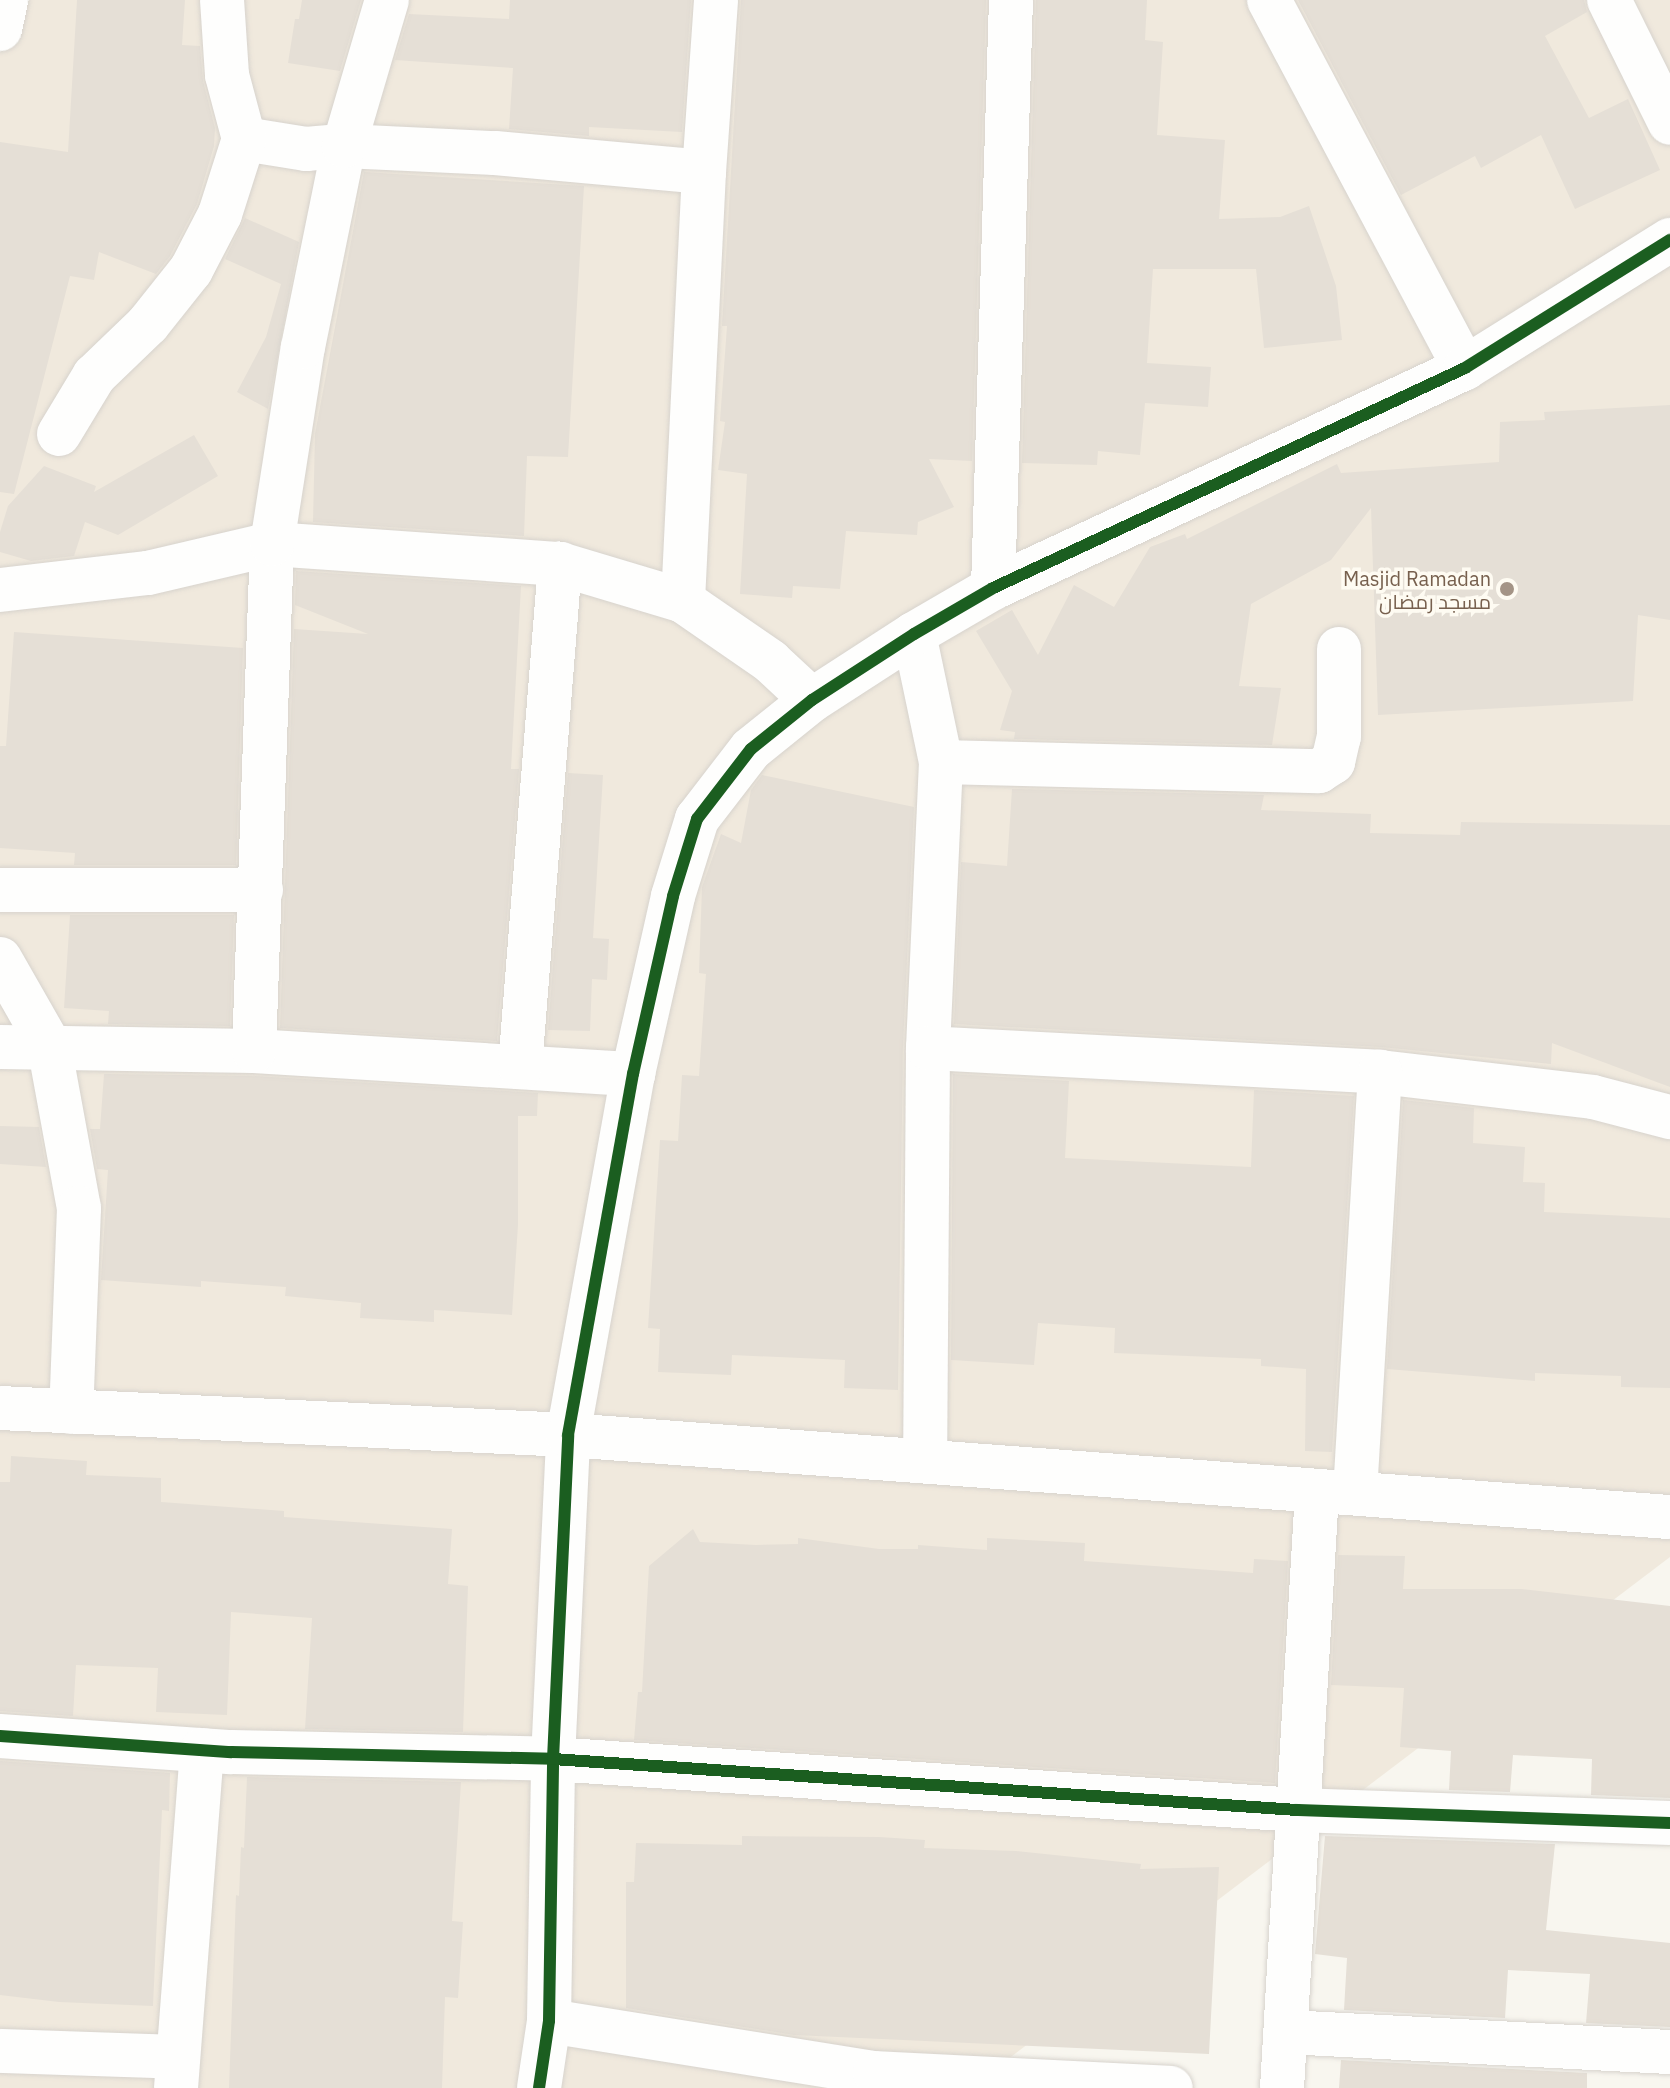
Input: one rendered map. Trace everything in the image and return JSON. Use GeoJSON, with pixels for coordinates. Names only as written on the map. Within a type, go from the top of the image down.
{"type":"FeatureCollection","features":[{"type":"Feature","properties":{"kind":"street"},"geometry":{"type":"LineString","coordinates":[[0,29],[6,0]]}},
{"type":"Feature","properties":{"kind":"street"},"geometry":{"type":"LineString","coordinates":[[59,434],[94,376],[148,324],[191,270],[220,214],[244,139],[227,75],[222,0]]}},
{"type":"Feature","properties":{"kind":"street"},"geometry":{"type":"LineString","coordinates":[[254,1051],[272,544],[303,347],[344,146],[387,0]]}},
{"type":"Feature","properties":{"kind":"street"},"geometry":{"type":"LineString","coordinates":[[683,601],[704,172],[716,0]]}},
{"type":"Feature","properties":{"kind":"street"},"geometry":{"type":"LineString","coordinates":[[993,588],[1011,0]]}},
{"type":"Feature","properties":{"kind":"street"},"geometry":{"type":"LineString","coordinates":[[1269,0],[1465,368]]}},
{"type":"Feature","properties":{"kind":"street"},"geometry":{"type":"LineString","coordinates":[[1609,0],[1670,123]]}},
{"type":"Feature","properties":{"kind":"street"},"geometry":{"type":"LineString","coordinates":[[244,139],[306,149],[344,146],[495,153],[704,172]]}},
{"type":"Feature","properties":{"kind":"street"},"geometry":{"type":"LineString","coordinates":[[539,2088],[549,2021],[553,1759],[568,1435],[633,1074],[673,896],[697,819],[751,749],[812,700],[914,634],[993,588],[1465,368],[1670,240]]}},
{"type":"Feature","properties":{"kind":"street"},"geometry":{"type":"LineString","coordinates":[[0,590],[148,573],[272,544],[560,564],[683,601],[770,661],[812,700]]}},
{"type":"Feature","properties":{"kind":"street"},"geometry":{"type":"LineString","coordinates":[[520,1067],[560,564]]}},
{"type":"Feature","properties":{"kind":"street"},"geometry":{"type":"LineString","coordinates":[[914,634],[941,762],[928,1048],[925,1461]]}},
{"type":"Feature","properties":{"kind":"street"},"geometry":{"type":"LineString","coordinates":[[941,762],[1319,771],[1333,762],[1339,737],[1339,649]]}},
{"type":"Feature","properties":{"kind":"street"},"geometry":{"type":"LineString","coordinates":[[0,890],[261,890]]}},
{"type":"Feature","properties":{"kind":"street"},"geometry":{"type":"LineString","coordinates":[[0,959],[49,1045],[79,1208],[71,1412]]}},
{"type":"Feature","properties":{"kind":"street"},"geometry":{"type":"LineString","coordinates":[[0,1047],[49,1045],[254,1051],[633,1074]]}},
{"type":"Feature","properties":{"kind":"street"},"geometry":{"type":"LineString","coordinates":[[928,1048],[1380,1072],[1593,1097],[1670,1117]]}},
{"type":"Feature","properties":{"kind":"street"},"geometry":{"type":"LineString","coordinates":[[1282,2088],[1297,1810],[1336,1492],[1380,1072]]}},
{"type":"Feature","properties":{"kind":"street"},"geometry":{"type":"LineString","coordinates":[[0,1408],[568,1435],[1670,1517]]}},
{"type":"Feature","properties":{"kind":"street"},"geometry":{"type":"LineString","coordinates":[[0,1736],[202,1750],[553,1759],[1297,1810],[1670,1823]]}},
{"type":"Feature","properties":{"kind":"street"},"geometry":{"type":"LineString","coordinates":[[0,2051],[177,2073],[202,1750]]}},
{"type":"Feature","properties":{"kind":"street"},"geometry":{"type":"LineString","coordinates":[[549,2021],[874,2080],[1171,2088]]}},
{"type":"Feature","properties":{"kind":"street"},"geometry":{"type":"LineString","coordinates":[[1287,2032],[1646,2063]]}},
{"type":"Feature","properties":{"kind":"shaded area"},"geometry":{"type":"Polygon","coordinates":[[[0,0],[1670,0],[1670,1557],[970,2088],[0,2088],[0,0]]]}},
{"type":"Feature","properties":{"kind":"building"},"geometry":{"type":"Polygon","coordinates":[[[77,0],[185,0],[182,45],[200,46],[203,81],[215,128],[214,146],[197,204],[170,256],[156,274],[99,252],[94,280],[70,276],[14,494],[0,492],[0,142],[68,152],[77,0]]]}},
{"type":"Feature","properties":{"kind":"building"},"geometry":{"type":"Polygon","coordinates":[[[302,0],[361,0],[340,71],[288,63],[295,19],[299,19],[302,0]]]}},
{"type":"Feature","properties":{"kind":"building"},"geometry":{"type":"Polygon","coordinates":[[[510,0],[691,0],[682,132],[589,127],[589,136],[509,129],[513,68],[395,60],[409,14],[509,19],[510,0]]]}},
{"type":"Feature","properties":{"kind":"building"},"geometry":{"type":"Polygon","coordinates":[[[741,0],[986,0],[972,461],[929,459],[954,507],[918,522],[917,535],[846,531],[840,589],[793,586],[792,598],[740,594],[747,474],[718,470],[725,422],[720,421],[727,326],[722,326],[741,0]]]}},
{"type":"Feature","properties":{"kind":"building"},"geometry":{"type":"Polygon","coordinates":[[[1036,0],[1147,0],[1145,40],[1163,42],[1157,135],[1225,140],[1219,219],[1280,217],[1309,206],[1336,286],[1342,340],[1264,348],[1256,269],[1153,269],[1147,363],[1211,367],[1208,407],[1145,403],[1140,455],[1098,451],[1097,465],[1022,463],[1036,0]]]}},
{"type":"Feature","properties":{"kind":"building"},"geometry":{"type":"Polygon","coordinates":[[[1298,0],[1584,0],[1587,12],[1545,36],[1589,118],[1628,99],[1660,170],[1575,209],[1541,135],[1481,168],[1475,156],[1401,195],[1298,0]]]}},
{"type":"Feature","properties":{"kind":"building"},"geometry":{"type":"Polygon","coordinates":[[[364,172],[584,186],[568,457],[527,456],[524,536],[313,522],[315,434],[364,172]]]}},
{"type":"Feature","properties":{"kind":"building"},"geometry":{"type":"Polygon","coordinates":[[[245,218],[299,242],[268,409],[237,392],[266,337],[281,284],[225,259],[245,218]]]}},
{"type":"Feature","properties":{"kind":"building"},"geometry":{"type":"Polygon","coordinates":[[[1670,405],[1670,620],[1638,615],[1633,701],[1378,715],[1371,508],[1331,560],[1251,604],[1239,686],[1281,688],[1272,745],[1014,739],[1015,732],[1000,730],[1012,691],[976,631],[1012,610],[1038,655],[1074,585],[1114,607],[1150,547],[1185,534],[1187,539],[1337,464],[1341,473],[1499,462],[1500,422],[1545,420],[1544,412],[1670,405]]]}},
{"type":"Feature","properties":{"kind":"building"},"geometry":{"type":"Polygon","coordinates":[[[194,435],[218,476],[118,535],[85,522],[74,556],[31,561],[0,552],[0,532],[8,506],[44,466],[96,486],[94,492],[194,435]]]}},
{"type":"Feature","properties":{"kind":"building"},"geometry":{"type":"Polygon","coordinates":[[[296,571],[521,586],[511,769],[519,769],[497,1041],[280,1028],[294,629],[368,634],[295,605],[296,571]]]}},
{"type":"Feature","properties":{"kind":"building"},"geometry":{"type":"Polygon","coordinates":[[[14,632],[243,648],[236,865],[74,865],[75,853],[0,848],[0,746],[6,746],[14,632]]]}},
{"type":"Feature","properties":{"kind":"building"},"geometry":{"type":"Polygon","coordinates":[[[568,773],[603,775],[593,938],[609,939],[607,980],[592,979],[590,1031],[548,1030],[568,773]]]}},
{"type":"Feature","properties":{"kind":"building"},"geometry":{"type":"Polygon","coordinates":[[[762,775],[914,807],[903,1047],[898,1390],[844,1388],[845,1360],[732,1355],[731,1375],[658,1372],[660,1329],[648,1328],[660,1140],[678,1141],[682,1075],[699,1076],[706,974],[699,973],[702,887],[721,834],[741,843],[751,790],[762,775]]]}},
{"type":"Feature","properties":{"kind":"building"},"geometry":{"type":"Polygon","coordinates":[[[1012,789],[1264,795],[1261,810],[1371,814],[1370,833],[1460,835],[1461,822],[1670,825],[1670,1087],[1552,1043],[1551,1064],[1381,1047],[954,1024],[961,862],[1007,866],[1012,789]]]}},
{"type":"Feature","properties":{"kind":"building"},"geometry":{"type":"Polygon","coordinates":[[[70,915],[234,915],[230,1026],[108,1024],[109,1011],[64,1008],[70,915]]]}},
{"type":"Feature","properties":{"kind":"building"},"geometry":{"type":"Polygon","coordinates":[[[104,1074],[253,1076],[538,1093],[537,1116],[518,1116],[518,1225],[512,1315],[434,1310],[434,1322],[360,1318],[361,1303],[285,1296],[286,1287],[201,1281],[201,1287],[101,1280],[108,1170],[97,1169],[90,1129],[100,1129],[104,1074]]]}},
{"type":"Feature","properties":{"kind":"building"},"geometry":{"type":"Polygon","coordinates":[[[953,1074],[1069,1081],[1065,1158],[1251,1167],[1254,1090],[1354,1096],[1332,1452],[1305,1451],[1306,1369],[1261,1366],[1261,1359],[1114,1353],[1115,1328],[1038,1323],[1034,1365],[951,1360],[953,1074]]]}},
{"type":"Feature","properties":{"kind":"building"},"geometry":{"type":"Polygon","coordinates":[[[1403,1100],[1474,1108],[1473,1143],[1525,1147],[1523,1182],[1545,1183],[1544,1212],[1670,1218],[1670,1388],[1621,1387],[1621,1376],[1535,1373],[1535,1381],[1387,1369],[1403,1100]]]}},
{"type":"Feature","properties":{"kind":"building"},"geometry":{"type":"Polygon","coordinates":[[[0,1126],[39,1127],[46,1167],[0,1164],[0,1126]]]}},
{"type":"Feature","properties":{"kind":"building"},"geometry":{"type":"Polygon","coordinates":[[[11,1456],[87,1461],[86,1475],[161,1478],[161,1502],[284,1511],[284,1517],[452,1529],[448,1584],[468,1586],[463,1732],[305,1729],[312,1618],[231,1612],[227,1715],[156,1712],[158,1668],[76,1665],[73,1716],[0,1711],[0,1482],[10,1482],[11,1456]]]}},
{"type":"Feature","properties":{"kind":"building"},"geometry":{"type":"Polygon","coordinates":[[[693,1529],[700,1542],[756,1545],[798,1544],[798,1538],[879,1549],[918,1549],[918,1545],[987,1550],[987,1538],[1085,1543],[1084,1561],[1253,1573],[1254,1559],[1288,1561],[1275,1783],[634,1740],[638,1692],[642,1692],[649,1566],[693,1529]]]}},
{"type":"Feature","properties":{"kind":"building"},"geometry":{"type":"Polygon","coordinates":[[[1338,1555],[1405,1556],[1403,1589],[1521,1589],[1670,1606],[1670,1798],[1591,1795],[1592,1759],[1513,1755],[1510,1792],[1449,1790],[1451,1751],[1400,1747],[1404,1688],[1331,1685],[1338,1555]]]}},
{"type":"Feature","properties":{"kind":"building"},"geometry":{"type":"Polygon","coordinates":[[[0,1761],[170,1773],[169,1811],[162,1810],[153,2006],[59,2002],[0,1995],[0,1761]]]}},
{"type":"Feature","properties":{"kind":"building"},"geometry":{"type":"Polygon","coordinates":[[[247,1777],[461,1782],[452,1921],[463,1922],[458,1998],[445,1997],[442,2088],[229,2088],[236,1895],[239,1896],[241,1847],[244,1848],[247,1777]]]}},
{"type":"Feature","properties":{"kind":"building"},"geometry":{"type":"Polygon","coordinates":[[[742,1836],[879,1837],[925,1840],[924,1848],[1016,1851],[1141,1864],[1140,1869],[1219,1867],[1209,2054],[794,2035],[626,2008],[626,1882],[634,1882],[636,1843],[742,1845],[742,1836]]]}},
{"type":"Feature","properties":{"kind":"building"},"geometry":{"type":"Polygon","coordinates":[[[1325,1836],[1555,1844],[1546,1930],[1670,1943],[1670,2027],[1586,2023],[1590,1974],[1508,1970],[1505,2018],[1344,2010],[1347,1958],[1315,1954],[1325,1836]]]}},
{"type":"Feature","properties":{"kind":"building"},"geometry":{"type":"Polygon","coordinates":[[[1341,2060],[1587,2073],[1587,2088],[1339,2088],[1341,2060]]]}},
{"type":"Feature","properties":{"kind":"cycle path"},"geometry":{"type":"LineString","coordinates":[[539,2088],[549,2021],[553,1759],[568,1435],[633,1074],[673,896],[697,819],[751,749],[812,700],[914,634],[993,588],[1465,368],[1670,240]]}},
{"type":"Feature","properties":{"kind":"cycle path"},"geometry":{"type":"LineString","coordinates":[[0,1736],[231,1752],[553,1759],[1297,1810],[1670,1823]]}},
{"type":"Feature","properties":{"kind":"place","name":"Masjid Ramadan مسجد رمضان"},"geometry":{"type":"Point","coordinates":[1507,589]}}]}
